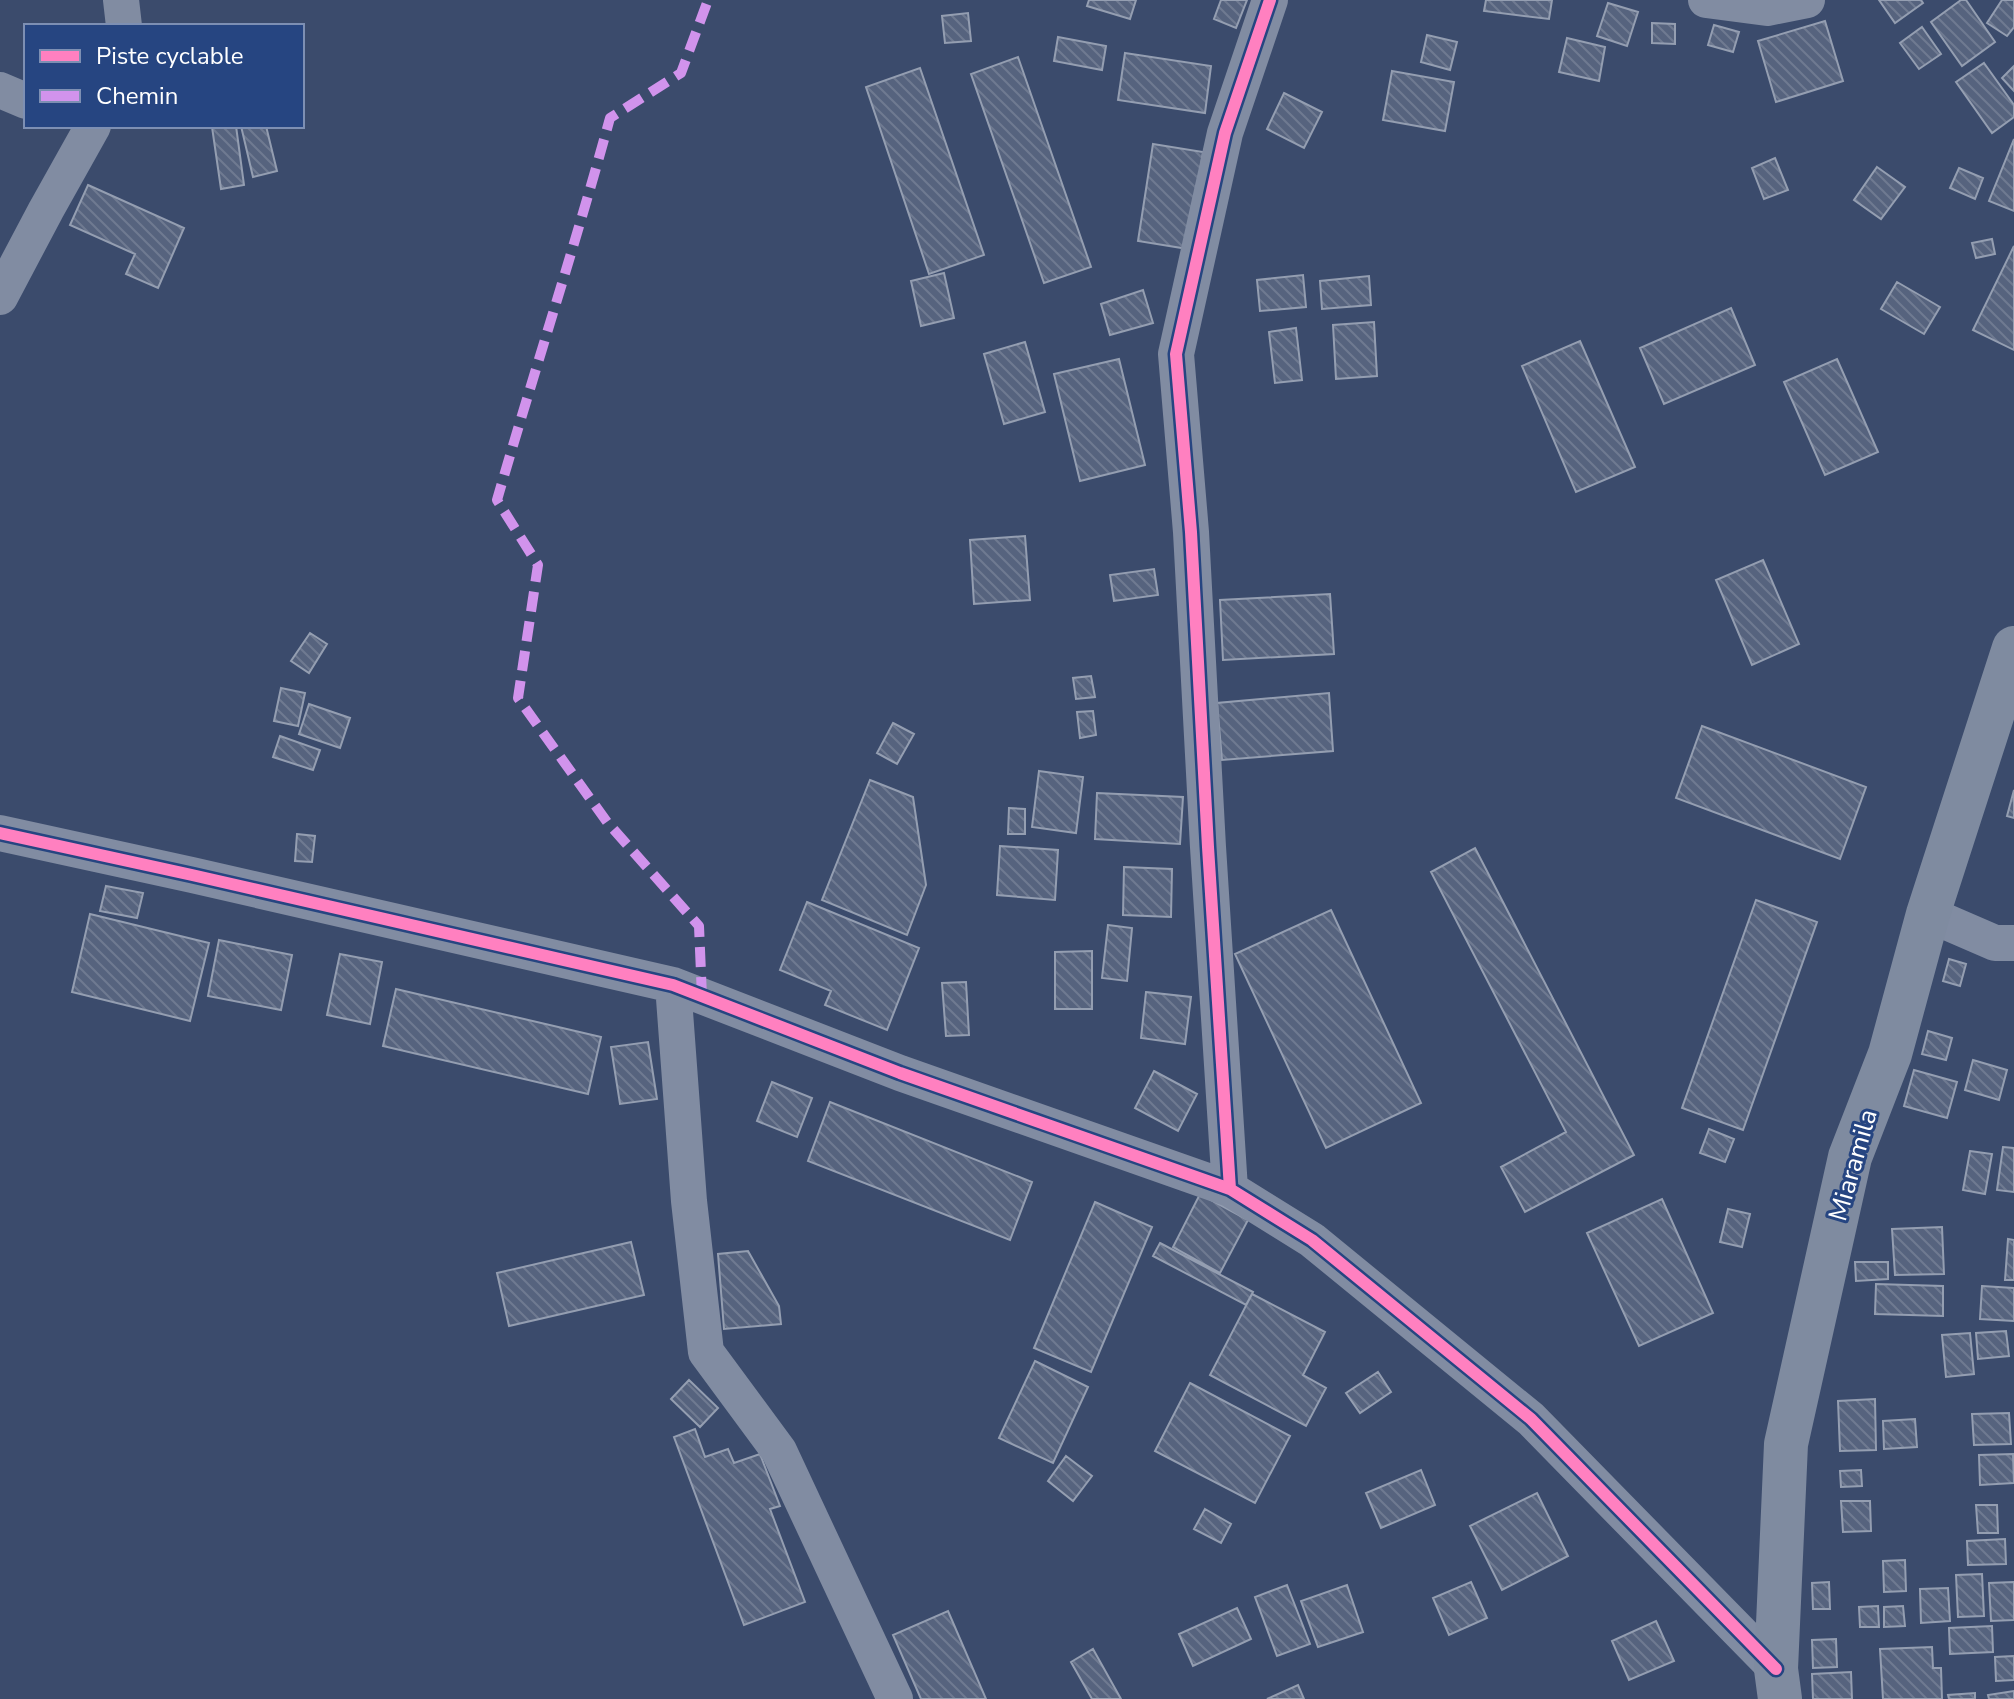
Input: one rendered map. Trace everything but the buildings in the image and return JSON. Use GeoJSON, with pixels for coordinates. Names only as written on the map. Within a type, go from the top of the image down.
{"type":"FeatureCollection","features":[{"type":"Feature","properties":{"kind":"main road","name":"Miaramila"},"geometry":{"type":"LineString","coordinates":[[1778,1684],[1786,1444],[1850,1157],[1890,1054],[1928,914],[2014,648]]}},
{"type":"Feature","properties":{"kind":"street"},"geometry":{"type":"LineString","coordinates":[[121,0],[124,24]]}},
{"type":"Feature","properties":{"kind":"street"},"geometry":{"type":"LineString","coordinates":[[1230,1189],[1191,532],[1176,354],[1225,133],[1270,0]]}},
{"type":"Feature","properties":{"kind":"street"},"geometry":{"type":"LineString","coordinates":[[1706,0],[1767,8],[1807,0]]}},
{"type":"Feature","properties":{"kind":"street"},"geometry":{"type":"LineString","coordinates":[[0,90],[24,100]]}},
{"type":"Feature","properties":{"kind":"street"},"geometry":{"type":"LineString","coordinates":[[0,297],[92,128]]}},
{"type":"Feature","properties":{"kind":"street"},"geometry":{"type":"LineString","coordinates":[[0,833],[673,985],[900,1073],[1230,1189],[1312,1240],[1531,1419],[1778,1684]]}},
{"type":"Feature","properties":{"kind":"street"},"geometry":{"type":"LineString","coordinates":[[1928,914],[1995,943],[2014,943]]}},
{"type":"Feature","properties":{"kind":"street"},"geometry":{"type":"LineString","coordinates":[[673,985],[689,1201],[706,1352],[779,1451],[895,1699]]}},
{"type":"Feature","properties":{"kind":"marked path"},"geometry":{"type":"LineString","coordinates":[[702,997],[699,926],[607,822],[518,698],[538,565],[497,500],[610,118],[681,73],[708,0]]}},
{"type":"Feature","properties":{"kind":"cycle path"},"geometry":{"type":"LineString","coordinates":[[1230,1189],[1191,532],[1176,354],[1225,133],[1270,0]]}},
{"type":"Feature","properties":{"kind":"cycle path"},"geometry":{"type":"LineString","coordinates":[[0,833],[673,985],[900,1073],[1230,1189],[1312,1240],[1531,1419],[1776,1669]]}}]}
